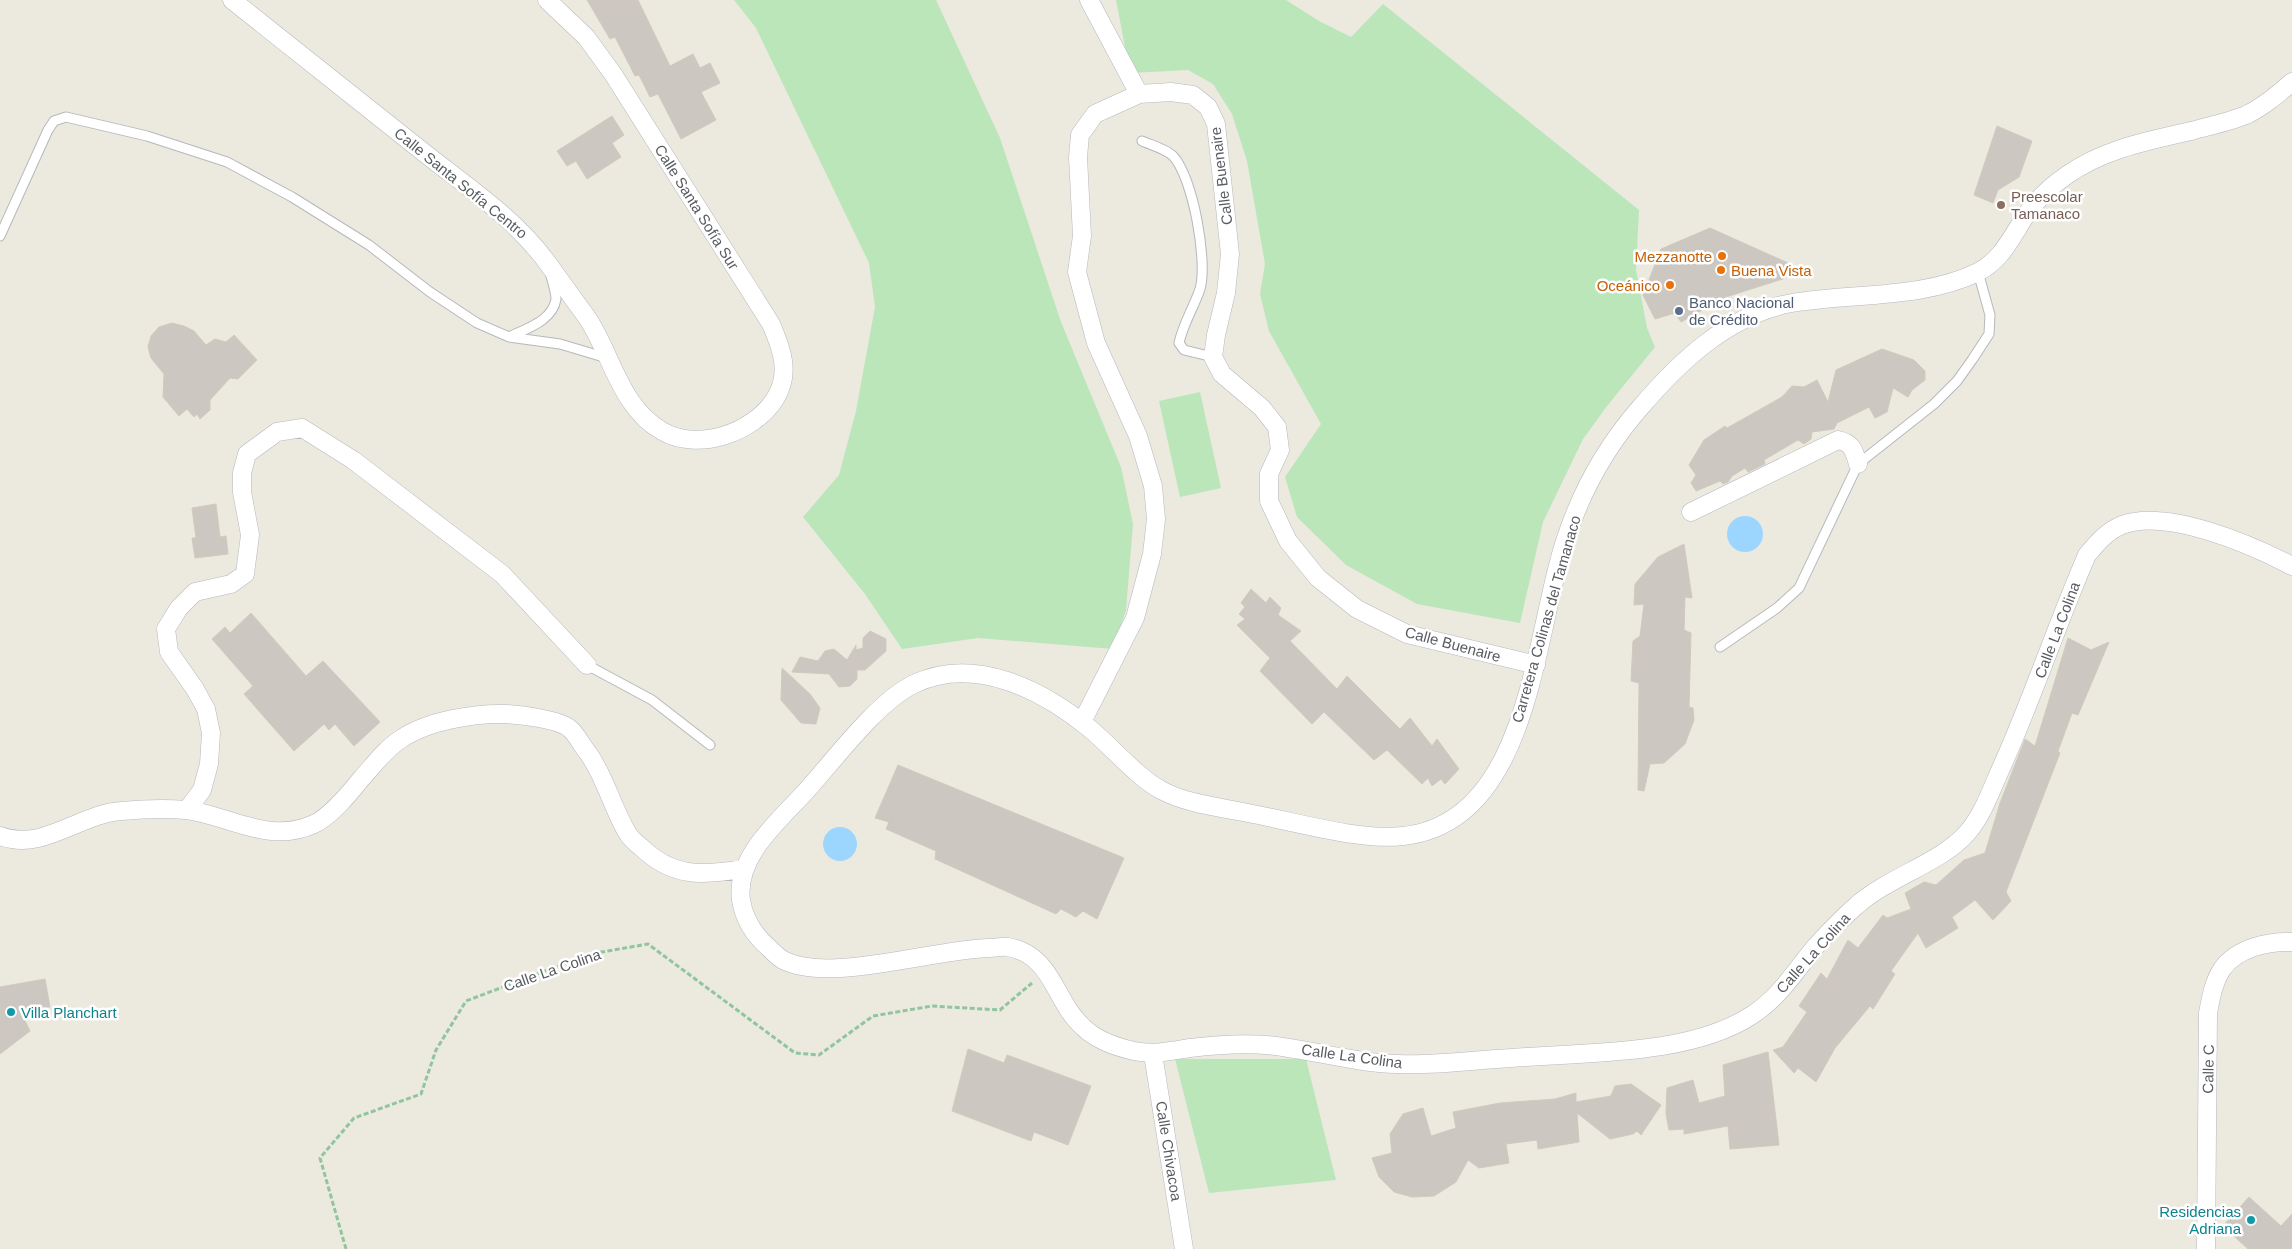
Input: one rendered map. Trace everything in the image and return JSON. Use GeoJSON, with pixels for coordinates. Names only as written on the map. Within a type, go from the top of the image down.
{"type":"FeatureCollection","features":[{"type":"Feature","properties":{"kind":"street","name":"Calle Santa Sofía Centro"},"geometry":{"type":"LineString","coordinates":[[232,0],[521,230],[550,266],[588,320],[630,401],[651,424],[675,438],[690,441],[705,440],[733,432],[746,424]]}},
{"type":"Feature","properties":{"kind":"street","name":"Calle Santa Sofía Sur"},"geometry":{"type":"LineString","coordinates":[[547,0],[586,37],[614,74],[774,331],[785,364],[783,382],[770,406],[746,424]]}},
{"type":"Feature","properties":{"kind":"street"},"geometry":{"type":"LineString","coordinates":[[1089,0],[1139,94]]}},
{"type":"Feature","properties":{"kind":"street","name":"Carretera Colinas del Tamanaco"},"geometry":{"type":"LineString","coordinates":[[742,870],[771,830],[870,720],[891,700],[913,684],[943,676],[982,674],[1009,681],[1047,700],[1082,722],[1162,791],[1201,803],[1296,822],[1396,838],[1429,831],[1455,818],[1478,801],[1510,745],[1536,665],[1564,543],[1583,492],[1607,449],[1637,411],[1673,373],[1710,340],[1742,320],[1777,306],[1908,291],[1953,281],[1978,272],[1997,259],[2031,207],[2053,186],[2075,169],[2106,154],[2136,144],[2245,115],[2267,102],[2292,82]]}},
{"type":"Feature","properties":{"kind":"street","name":"Calle Buenaire"},"geometry":{"type":"LineString","coordinates":[[1082,722],[1135,618],[1152,554],[1156,519],[1153,486],[1138,436],[1096,343],[1077,272],[1082,236],[1078,157],[1080,135],[1095,114],[1139,94],[1171,92],[1193,95],[1208,107],[1216,124],[1230,254],[1226,292],[1213,356],[1222,374],[1262,408],[1277,427],[1280,450],[1269,474],[1268,501],[1288,541],[1318,578],[1358,609],[1407,634],[1536,665]]}},
{"type":"Feature","properties":{"kind":"street"},"geometry":{"type":"LineString","coordinates":[[187,810],[202,790],[209,764],[211,733],[206,709],[195,689],[169,652],[166,630],[179,608],[195,592],[231,584],[245,574],[250,535],[242,492],[242,473],[247,454],[277,432],[302,428],[353,460],[502,574],[587,665]]}},
{"type":"Feature","properties":{"kind":"street"},"geometry":{"type":"LineString","coordinates":[[1691,512],[1838,440],[1847,442],[1853,448],[1858,464]]}},
{"type":"Feature","properties":{"kind":"street","name":"Calle La Colina"},"geometry":{"type":"LineString","coordinates":[[1153,1054],[1252,1044],[1398,1065],[1669,1046],[1723,1030],[1754,1014],[1783,988],[1847,914],[1874,890],[1948,850],[1970,830],[2025,714],[2087,555],[2100,538],[2122,525],[2147,522],[2176,523],[2234,540],[2292,566]]}},
{"type":"Feature","properties":{"kind":"street"},"geometry":{"type":"LineString","coordinates":[[0,836],[14,841],[35,840],[84,820],[118,811],[187,810],[249,828],[281,832],[300,830],[316,823],[335,807],[401,738],[435,724],[468,716],[504,714],[537,717],[570,728],[599,768],[629,836],[651,857],[677,871],[716,873],[742,870],[742,905],[755,936],[781,959],[804,966],[828,970],[971,948],[1008,947],[1030,955],[1048,969],[1060,995],[1085,1030],[1103,1041],[1127,1050],[1153,1054]]}},
{"type":"Feature","properties":{"kind":"street","name":"Calle C"},"geometry":{"type":"LineString","coordinates":[[2206,1249],[2208,1014],[2213,989],[2223,968],[2238,956],[2258,945],[2280,941],[2292,942]]}},
{"type":"Feature","properties":{"kind":"street","name":"Calle Chivacoa"},"geometry":{"type":"LineString","coordinates":[[1153,1054],[1184,1249]]}},
{"type":"Feature","properties":{"kind":"lane"},"geometry":{"type":"LineString","coordinates":[[0,236],[48,130],[54,121],[66,117],[147,136],[227,162],[292,197],[369,244],[430,292],[478,323],[509,337],[560,344],[608,358]]}},
{"type":"Feature","properties":{"kind":"lane"},"geometry":{"type":"LineString","coordinates":[[1142,141],[1171,154],[1180,164],[1189,189],[1201,243],[1200,287],[1179,343],[1184,350],[1213,356]]}},
{"type":"Feature","properties":{"kind":"lane"},"geometry":{"type":"LineString","coordinates":[[509,337],[539,323],[550,313],[556,299],[550,266]]}},
{"type":"Feature","properties":{"kind":"lane"},"geometry":{"type":"LineString","coordinates":[[1720,647],[1777,608],[1799,588],[1858,464],[1934,404],[1957,381],[1989,334],[1990,315],[1978,272]]}},
{"type":"Feature","properties":{"kind":"lane"},"geometry":{"type":"LineString","coordinates":[[587,665],[652,700],[710,745]]}},
{"type":"Feature","properties":{"kind":"path","name":"Calle La Colina"},"geometry":{"type":"LineString","coordinates":[[346,1249],[320,1158],[354,1118],[421,1094],[436,1050],[466,1001],[590,954],[648,944],[795,1053],[819,1055],[874,1016],[932,1006],[1000,1010],[1048,969]]}},
{"type":"Feature","properties":{"kind":"green space"},"geometry":{"type":"Polygon","coordinates":[[[734,0],[936,0],[1000,138],[1061,322],[1121,467],[1133,524],[1126,610],[1113,649],[978,638],[902,649],[865,594],[803,517],[839,475],[856,411],[875,307],[869,263],[756,28],[734,0]]]}},
{"type":"Feature","properties":{"kind":"green space"},"geometry":{"type":"Polygon","coordinates":[[[1116,0],[1286,0],[1319,21],[1351,37],[1383,4],[1639,210],[1636,270],[1647,328],[1655,347],[1583,439],[1543,522],[1520,623],[1417,604],[1346,565],[1297,517],[1285,477],[1321,424],[1269,331],[1260,294],[1265,264],[1247,161],[1232,114],[1213,84],[1188,70],[1130,73],[1116,0]]]}},
{"type":"Feature","properties":{"kind":"green space"},"geometry":{"type":"Polygon","coordinates":[[[1200,392],[1221,488],[1180,497],[1159,401],[1200,392]]]}},
{"type":"Feature","properties":{"kind":"green space"},"geometry":{"type":"Polygon","coordinates":[[[1175,1059],[1306,1059],[1336,1180],[1209,1193],[1175,1059]]]}},
{"type":"Feature","properties":{"kind":"water"},"geometry":{"type":"Polygon","coordinates":[[[1745,516],[1752,517],[1758,521],[1762,527],[1762,541],[1758,547],[1752,551],[1745,552],[1738,551],[1732,547],[1728,541],[1727,534],[1728,527],[1732,521],[1738,517],[1745,516]]]}},
{"type":"Feature","properties":{"kind":"water"},"geometry":{"type":"Polygon","coordinates":[[[840,827],[852,832],[857,844],[852,856],[840,861],[828,856],[823,844],[828,832],[840,827]]]}},
{"type":"Feature","properties":{"kind":"building"},"geometry":{"type":"Polygon","coordinates":[[[587,0],[638,0],[670,66],[693,54],[700,68],[710,63],[720,83],[701,92],[716,120],[681,139],[658,94],[650,97],[639,75],[635,76],[615,37],[610,39],[587,0]]]}},
{"type":"Feature","properties":{"kind":"building"},"geometry":{"type":"Polygon","coordinates":[[[612,116],[624,135],[612,143],[621,157],[587,179],[576,161],[567,166],[557,151],[612,116]]]}},
{"type":"Feature","properties":{"kind":"building"},"geometry":{"type":"Polygon","coordinates":[[[1997,126],[2032,141],[2019,177],[1998,190],[1993,203],[1974,195],[1997,126]]]}},
{"type":"Feature","properties":{"kind":"building","name":"Buena Vista"},"geometry":{"type":"Polygon","coordinates":[[[1710,228],[1788,263],[1789,277],[1726,297],[1681,322],[1675,313],[1655,319],[1643,295],[1661,249],[1710,228]]]}},
{"type":"Feature","properties":{"kind":"building"},"geometry":{"type":"Polygon","coordinates":[[[172,323],[194,331],[206,345],[215,339],[226,342],[234,335],[257,360],[238,379],[230,378],[210,400],[210,410],[200,419],[197,414],[194,417],[187,409],[179,416],[163,397],[164,374],[151,358],[148,347],[151,336],[159,327],[172,323]]]}},
{"type":"Feature","properties":{"kind":"building"},"geometry":{"type":"Polygon","coordinates":[[[1882,349],[1914,360],[1925,371],[1925,380],[1912,390],[1908,397],[1893,388],[1887,412],[1875,418],[1869,407],[1837,423],[1834,429],[1812,432],[1811,439],[1804,444],[1798,440],[1764,460],[1765,464],[1748,472],[1745,468],[1732,476],[1728,482],[1723,484],[1720,481],[1696,491],[1691,483],[1696,475],[1689,465],[1704,440],[1725,426],[1727,428],[1782,397],[1792,386],[1804,387],[1817,380],[1828,402],[1836,370],[1882,349]]]}},
{"type":"Feature","properties":{"kind":"building"},"geometry":{"type":"Polygon","coordinates":[[[216,504],[220,537],[226,536],[228,554],[195,558],[192,538],[196,538],[192,508],[216,504]]]}},
{"type":"Feature","properties":{"kind":"building"},"geometry":{"type":"Polygon","coordinates":[[[1684,544],[1692,598],[1685,597],[1684,630],[1691,633],[1689,707],[1693,708],[1694,720],[1685,744],[1664,763],[1650,764],[1644,791],[1638,790],[1639,683],[1631,681],[1633,641],[1640,636],[1644,604],[1634,605],[1635,584],[1658,557],[1684,544]]]}},
{"type":"Feature","properties":{"kind":"building"},"geometry":{"type":"Polygon","coordinates":[[[1251,589],[1266,603],[1270,597],[1281,608],[1278,615],[1301,631],[1290,641],[1337,689],[1347,676],[1400,729],[1410,718],[1432,746],[1437,739],[1459,769],[1445,784],[1441,779],[1432,786],[1428,778],[1422,784],[1387,750],[1374,760],[1324,712],[1312,724],[1260,671],[1270,658],[1237,625],[1245,619],[1239,614],[1245,607],[1241,603],[1251,589]]]}},
{"type":"Feature","properties":{"kind":"building"},"geometry":{"type":"Polygon","coordinates":[[[251,613],[306,676],[323,661],[380,722],[354,746],[335,724],[329,730],[324,724],[294,751],[244,694],[253,686],[212,639],[225,627],[230,633],[251,613]]]}},
{"type":"Feature","properties":{"kind":"building"},"geometry":{"type":"Polygon","coordinates":[[[870,631],[886,639],[886,651],[865,670],[857,670],[857,679],[850,686],[839,687],[829,674],[792,672],[800,657],[818,661],[825,651],[834,649],[847,660],[856,645],[856,650],[863,648],[863,638],[870,631]]]}},
{"type":"Feature","properties":{"kind":"building"},"geometry":{"type":"Polygon","coordinates":[[[2068,638],[2091,650],[2109,642],[2078,715],[2072,713],[2058,751],[2060,753],[2006,892],[2011,901],[1993,920],[1975,900],[1952,917],[1958,928],[1926,948],[1918,933],[1891,971],[1895,974],[1873,1009],[1870,1006],[1835,1048],[1816,1082],[1798,1068],[1794,1073],[1773,1050],[1783,1047],[1807,1012],[1799,1006],[1821,973],[1827,979],[1848,940],[1858,948],[1883,915],[1887,918],[1911,909],[1905,893],[1924,882],[1936,885],[1964,860],[1985,853],[2000,803],[2025,739],[2035,746],[2068,638]]]}},
{"type":"Feature","properties":{"kind":"building"},"geometry":{"type":"Polygon","coordinates":[[[782,668],[810,694],[820,708],[816,724],[801,723],[781,700],[782,668]]]}},
{"type":"Feature","properties":{"kind":"building"},"geometry":{"type":"Polygon","coordinates":[[[898,765],[1124,858],[1097,919],[1083,911],[1076,917],[1061,909],[1056,914],[935,859],[936,851],[886,829],[889,822],[875,818],[898,765]]]}},
{"type":"Feature","properties":{"kind":"building"},"geometry":{"type":"Polygon","coordinates":[[[45,979],[50,1007],[19,1008],[30,1031],[0,1054],[0,987],[45,979]]]}},
{"type":"Feature","properties":{"kind":"building"},"geometry":{"type":"Polygon","coordinates":[[[968,1049],[1004,1063],[1007,1055],[1091,1086],[1068,1145],[1034,1132],[1031,1141],[952,1111],[968,1049]]]}},
{"type":"Feature","properties":{"kind":"building"},"geometry":{"type":"Polygon","coordinates":[[[1768,1052],[1779,1145],[1730,1149],[1728,1126],[1684,1134],[1684,1129],[1669,1130],[1666,1114],[1667,1088],[1693,1080],[1699,1103],[1725,1096],[1723,1065],[1768,1052]]]}},
{"type":"Feature","properties":{"kind":"building"},"geometry":{"type":"Polygon","coordinates":[[[1631,1084],[1661,1105],[1641,1135],[1637,1131],[1633,1134],[1610,1139],[1577,1113],[1579,1142],[1538,1149],[1537,1140],[1506,1144],[1509,1163],[1479,1168],[1468,1160],[1456,1182],[1434,1196],[1412,1197],[1394,1192],[1379,1177],[1372,1158],[1392,1153],[1390,1134],[1403,1114],[1423,1108],[1431,1136],[1456,1128],[1453,1112],[1500,1103],[1555,1099],[1576,1093],[1576,1102],[1611,1096],[1615,1086],[1631,1084]]]}},
{"type":"Feature","properties":{"kind":"building","name":"Residencias Adriana"},"geometry":{"type":"Polygon","coordinates":[[[2249,1197],[2281,1226],[2292,1214],[2292,1249],[2248,1249],[2223,1226],[2249,1197]]]}},
{"type":"Feature","properties":{"kind":"place","name":"Preescolar Tamanaco"},"geometry":{"type":"Point","coordinates":[2001,205]}},
{"type":"Feature","properties":{"kind":"place","name":"Mezzanotte"},"geometry":{"type":"Point","coordinates":[1722,256]}},
{"type":"Feature","properties":{"kind":"place","name":"Buena Vista"},"geometry":{"type":"Point","coordinates":[1721,270]}},
{"type":"Feature","properties":{"kind":"place","name":"Oceánico"},"geometry":{"type":"Point","coordinates":[1670,285]}},
{"type":"Feature","properties":{"kind":"place","name":"Banco Nacional de Crédito"},"geometry":{"type":"Point","coordinates":[1679,311]}},
{"type":"Feature","properties":{"kind":"place","name":"Villa Planchart"},"geometry":{"type":"Point","coordinates":[11,1012]}},
{"type":"Feature","properties":{"kind":"place","name":"Residencias Adriana"},"geometry":{"type":"Point","coordinates":[2251,1220]}}]}
